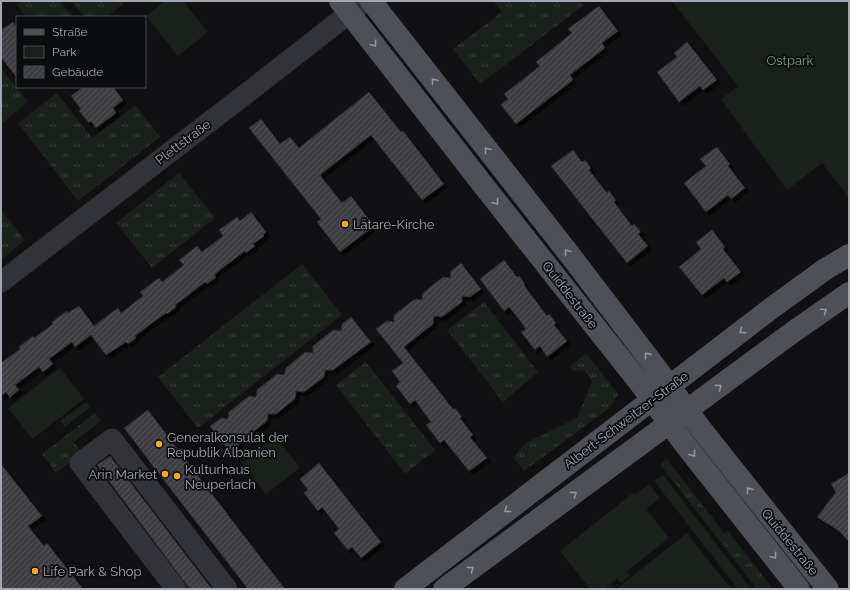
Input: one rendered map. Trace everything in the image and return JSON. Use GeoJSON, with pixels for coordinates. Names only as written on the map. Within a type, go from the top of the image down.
{"type":"FeatureCollection","features":[{"type":"Feature","properties":{"kind":"main road","name":"Quiddestraße"},"geometry":{"type":"LineString","coordinates":[[371,1],[570,255],[687,410],[828,589]]}},
{"type":"Feature","properties":{"kind":"main road","name":"Quiddestraße"},"geometry":{"type":"LineString","coordinates":[[352,5],[652,400],[799,589]]}},
{"type":"Feature","properties":{"kind":"main road","name":"Albert-Schweitzer-Straße"},"geometry":{"type":"LineString","coordinates":[[405,589],[779,303],[824,270],[849,255]]}},
{"type":"Feature","properties":{"kind":"main road"},"geometry":{"type":"LineString","coordinates":[[444,589],[793,332],[849,293]]}},
{"type":"Feature","properties":{"kind":"street","name":"Plettstraße"},"geometry":{"type":"LineString","coordinates":[[1,282],[352,5]]}},
{"type":"Feature","properties":{"kind":"street"},"geometry":{"type":"LineString","coordinates":[[176,589],[80,463],[112,439],[227,589]]}},
{"type":"Feature","properties":{"kind":"green space"},"geometry":{"type":"Polygon","coordinates":[[[20,1],[60,1],[72,16],[25,16],[16,4],[20,1]]]}},
{"type":"Feature","properties":{"kind":"green space"},"geometry":{"type":"Polygon","coordinates":[[[71,1],[120,1],[123,4],[107,16],[83,16],[71,1]]]}},
{"type":"Feature","properties":{"kind":"green space"},"geometry":{"type":"Polygon","coordinates":[[[165,1],[183,1],[208,32],[178,56],[146,16],[165,1]]]}},
{"type":"Feature","properties":{"kind":"green space"},"geometry":{"type":"Polygon","coordinates":[[[493,1],[580,1],[584,5],[480,84],[453,49],[502,12],[493,1]]]}},
{"type":"Feature","properties":{"kind":"green space","name":"Ostpark"},"geometry":{"type":"Polygon","coordinates":[[[672,1],[849,1],[849,198],[822,163],[787,190],[721,99],[738,86],[672,1]]]}},
{"type":"Feature","properties":{"kind":"green space"},"geometry":{"type":"Polygon","coordinates":[[[1,68],[28,102],[1,124],[1,68]]]}},
{"type":"Feature","properties":{"kind":"green space"},"geometry":{"type":"Polygon","coordinates":[[[57,93],[92,138],[135,105],[160,137],[78,201],[18,123],[57,93]]]}},
{"type":"Feature","properties":{"kind":"green space"},"geometry":{"type":"Polygon","coordinates":[[[179,173],[215,218],[152,268],[116,223],[179,173]]]}},
{"type":"Feature","properties":{"kind":"green space"},"geometry":{"type":"Polygon","coordinates":[[[1,210],[25,240],[1,260],[1,210]]]}},
{"type":"Feature","properties":{"kind":"green space"},"geometry":{"type":"Polygon","coordinates":[[[302,264],[342,315],[198,428],[158,377],[302,264]]]}},
{"type":"Feature","properties":{"kind":"green space"},"geometry":{"type":"Polygon","coordinates":[[[484,302],[538,372],[503,402],[447,330],[484,302]]]}},
{"type":"Feature","properties":{"kind":"green space"},"geometry":{"type":"Polygon","coordinates":[[[586,353],[618,394],[611,407],[524,471],[513,457],[526,443],[577,418],[592,381],[584,370],[573,371],[570,366],[586,353]]]}},
{"type":"Feature","properties":{"kind":"green space"},"geometry":{"type":"Polygon","coordinates":[[[366,362],[435,450],[405,474],[336,385],[366,362]]]}},
{"type":"Feature","properties":{"kind":"green space"},"geometry":{"type":"Polygon","coordinates":[[[60,368],[84,399],[32,439],[8,408],[60,368]]]}},
{"type":"Feature","properties":{"kind":"green space"},"geometry":{"type":"Polygon","coordinates":[[[86,402],[90,407],[65,427],[60,421],[86,402]]]}},
{"type":"Feature","properties":{"kind":"green space"},"geometry":{"type":"Polygon","coordinates":[[[95,413],[101,421],[74,442],[82,453],[56,473],[42,454],[95,413]]]}},
{"type":"Feature","properties":{"kind":"green space"},"geometry":{"type":"Polygon","coordinates":[[[276,437],[300,468],[266,494],[242,463],[276,437]]]}},
{"type":"Feature","properties":{"kind":"green space"},"geometry":{"type":"Polygon","coordinates":[[[667,459],[724,533],[728,531],[773,589],[757,589],[660,464],[667,459]]]}},
{"type":"Feature","properties":{"kind":"green space"},"geometry":{"type":"Polygon","coordinates":[[[663,475],[751,589],[738,589],[654,481],[663,475]]]}},
{"type":"Feature","properties":{"kind":"green space"},"geometry":{"type":"Polygon","coordinates":[[[649,484],[660,498],[646,509],[669,538],[627,571],[630,576],[621,583],[617,579],[604,589],[590,589],[560,551],[633,493],[635,495],[649,484]]]}},
{"type":"Feature","properties":{"kind":"green space"},"geometry":{"type":"Polygon","coordinates":[[[687,533],[731,589],[616,589],[687,533]]]}},
{"type":"Feature","properties":{"kind":"building"},"geometry":{"type":"Polygon","coordinates":[[[599,6],[618,31],[602,43],[605,48],[570,75],[573,80],[516,124],[501,105],[508,99],[504,94],[540,66],[536,62],[572,33],[568,29],[599,6]]]}},
{"type":"Feature","properties":{"kind":"building"},"geometry":{"type":"Polygon","coordinates":[[[13,22],[16,26],[16,77],[1,57],[1,30],[13,22]]]}},
{"type":"Feature","properties":{"kind":"building"},"geometry":{"type":"Polygon","coordinates":[[[687,42],[717,80],[703,90],[700,86],[679,102],[657,72],[677,57],[674,53],[687,42]]]}},
{"type":"Feature","properties":{"kind":"building"},"geometry":{"type":"Polygon","coordinates":[[[82,88],[114,88],[123,100],[113,108],[116,113],[96,128],[91,121],[89,123],[79,111],[81,109],[71,96],[82,88]]]}},
{"type":"Feature","properties":{"kind":"building"},"geometry":{"type":"Polygon","coordinates":[[[369,92],[401,132],[403,131],[444,184],[422,200],[371,135],[320,175],[342,203],[351,196],[374,226],[340,252],[317,222],[321,219],[249,128],[261,119],[280,144],[290,137],[299,148],[369,92]]]}},
{"type":"Feature","properties":{"kind":"building"},"geometry":{"type":"Polygon","coordinates":[[[717,147],[730,164],[728,166],[745,188],[731,199],[728,195],[706,212],[684,183],[706,166],[700,159],[717,147]]]}},
{"type":"Feature","properties":{"kind":"building"},"geometry":{"type":"Polygon","coordinates":[[[573,150],[582,162],[585,160],[591,168],[589,170],[607,193],[609,191],[616,200],[614,202],[632,226],[634,224],[641,232],[638,234],[648,246],[627,263],[551,166],[573,150]]]}},
{"type":"Feature","properties":{"kind":"building"},"geometry":{"type":"Polygon","coordinates":[[[251,212],[266,232],[263,235],[264,236],[253,244],[255,246],[246,253],[245,251],[225,266],[214,275],[216,277],[207,284],[205,282],[175,305],[176,307],[167,314],[166,313],[135,336],[136,338],[128,344],[126,342],[106,355],[91,335],[75,347],[72,342],[49,359],[53,364],[43,372],[39,367],[15,385],[19,390],[10,398],[6,392],[1,396],[1,363],[20,349],[19,347],[33,336],[34,338],[53,324],[52,322],[67,311],[68,313],[79,306],[94,326],[118,308],[121,313],[143,296],[140,292],[159,278],[162,282],[184,265],[179,260],[197,246],[202,252],[223,236],[219,230],[237,217],[240,221],[251,212]]]}},
{"type":"Feature","properties":{"kind":"building"},"geometry":{"type":"Polygon","coordinates":[[[712,230],[725,247],[723,249],[741,272],[727,282],[724,278],[702,295],[679,267],[701,249],[696,242],[712,230]]]}},
{"type":"Feature","properties":{"kind":"building"},"geometry":{"type":"Polygon","coordinates":[[[504,260],[517,277],[519,276],[547,316],[549,314],[553,319],[556,323],[554,325],[567,341],[547,357],[540,346],[535,350],[521,332],[526,329],[518,318],[509,307],[504,311],[480,279],[504,260]]]}},
{"type":"Feature","properties":{"kind":"building"},"geometry":{"type":"Polygon","coordinates":[[[461,263],[481,289],[470,297],[462,296],[462,302],[442,317],[434,316],[433,324],[404,347],[453,409],[455,408],[462,417],[460,418],[473,435],[470,437],[487,458],[469,471],[444,440],[440,443],[426,425],[431,422],[415,400],[410,404],[396,386],[400,382],[392,371],[403,363],[376,329],[387,321],[394,322],[394,315],[415,299],[422,300],[423,293],[443,277],[450,278],[451,271],[461,263]]]}},
{"type":"Feature","properties":{"kind":"building"},"geometry":{"type":"Polygon","coordinates":[[[351,317],[371,342],[333,370],[325,370],[324,377],[304,392],[296,391],[295,399],[276,414],[268,414],[267,421],[248,436],[241,435],[240,444],[230,452],[210,426],[221,418],[228,419],[229,412],[249,396],[256,397],[257,390],[277,374],[284,375],[286,368],[305,352],[313,353],[313,346],[333,330],[341,331],[342,324],[351,317]]]}},
{"type":"Feature","properties":{"kind":"building"},"geometry":{"type":"Polygon","coordinates":[[[148,410],[285,589],[248,589],[153,466],[124,428],[148,410]]]}},
{"type":"Feature","properties":{"kind":"building"},"geometry":{"type":"Polygon","coordinates":[[[110,456],[212,589],[190,589],[186,584],[97,465],[110,456]]]}},
{"type":"Feature","properties":{"kind":"building"},"geometry":{"type":"Polygon","coordinates":[[[319,463],[381,542],[361,558],[352,547],[348,550],[334,533],[339,529],[322,507],[318,511],[304,493],[308,490],[300,479],[319,463]]]}},
{"type":"Feature","properties":{"kind":"building","name":"Life Park & Shop"},"geometry":{"type":"Polygon","coordinates":[[[1,464],[42,516],[28,526],[44,546],[47,543],[83,589],[1,589],[1,464]]]}},
{"type":"Feature","properties":{"kind":"building"},"geometry":{"type":"Polygon","coordinates":[[[849,473],[849,542],[839,531],[817,517],[836,492],[831,484],[849,473]]]}},
{"type":"Feature","properties":{"kind":"place","name":"Lätare-Kirche"},"geometry":{"type":"Point","coordinates":[345,224]}},
{"type":"Feature","properties":{"kind":"place","name":"Generalkonsulat der Republik Albanien"},"geometry":{"type":"Point","coordinates":[159,444]}},
{"type":"Feature","properties":{"kind":"place","name":"Arin Market"},"geometry":{"type":"Point","coordinates":[165,474]}},
{"type":"Feature","properties":{"kind":"place","name":"Kulturhaus Neuperlach"},"geometry":{"type":"Point","coordinates":[177,476]}},
{"type":"Feature","properties":{"kind":"place","name":"Life Park & Shop"},"geometry":{"type":"Point","coordinates":[35,571]}}]}
